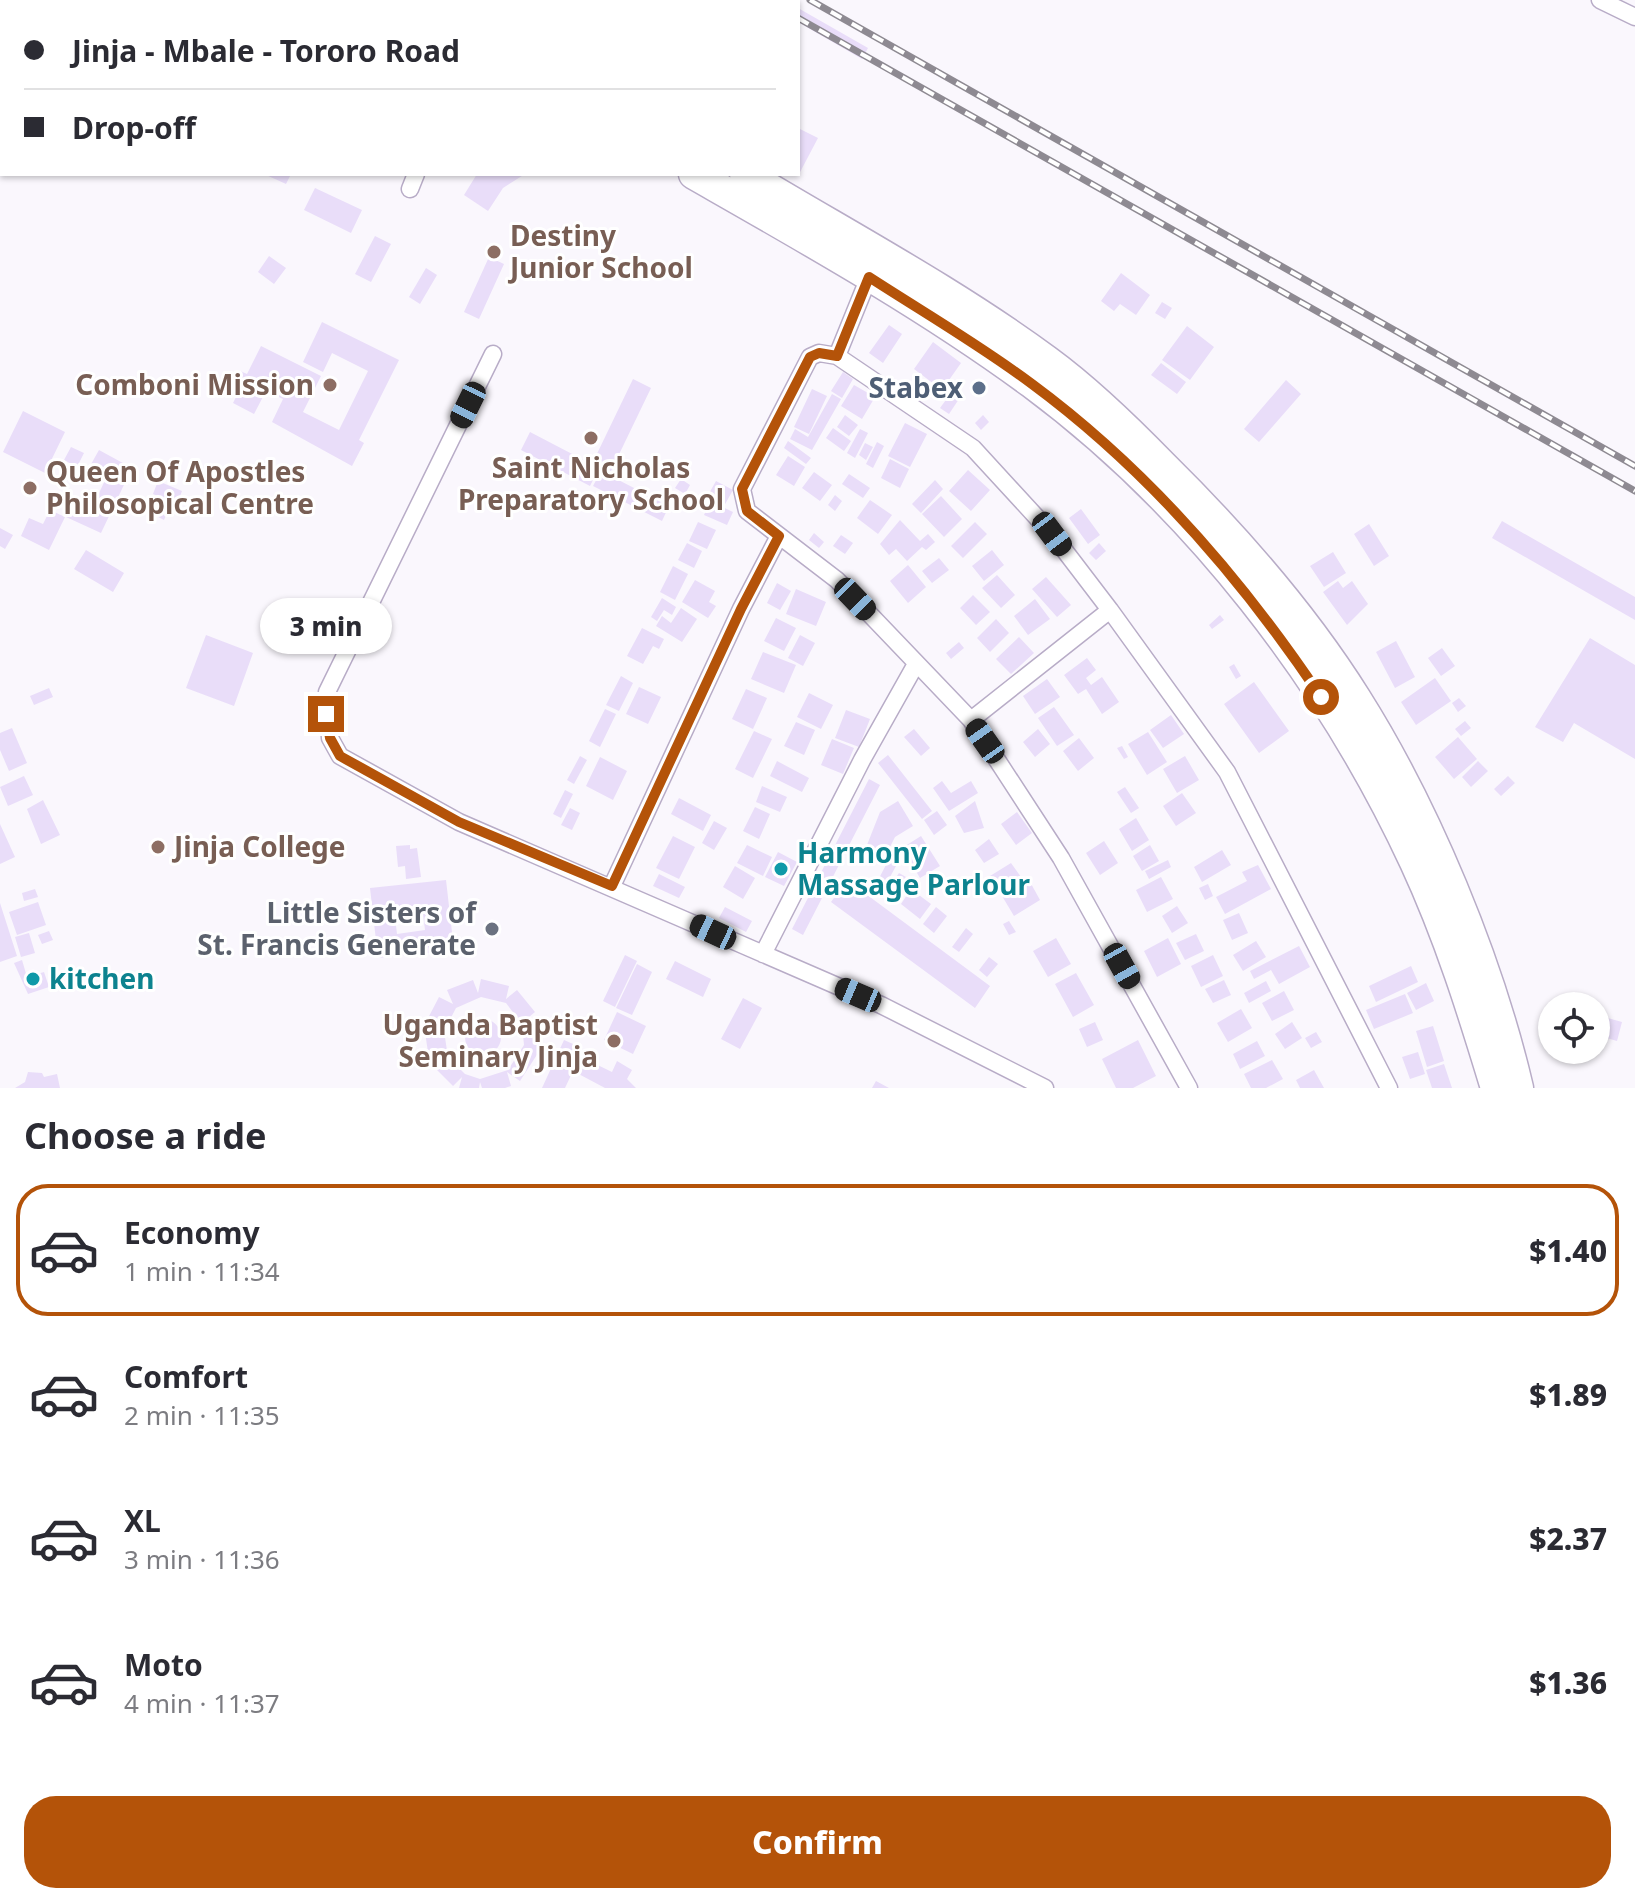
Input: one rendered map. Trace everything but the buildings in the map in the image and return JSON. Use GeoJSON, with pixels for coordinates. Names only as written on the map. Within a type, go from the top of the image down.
{"type":"FeatureCollection","features":[{"type":"Feature","properties":{"kind":"highway"},"geometry":{"type":"LineString","coordinates":[[697,176],[869,277],[1032,383],[1105,444],[1173,510],[1250,597],[1338,721],[1386,802],[1441,924],[1496,1088]]}},
{"type":"Feature","properties":{"kind":"highway"},"geometry":{"type":"LineString","coordinates":[[748,176],[976,313],[1047,361],[1116,419],[1246,551],[1305,624],[1357,700],[1406,792],[1446,875],[1483,967],[1518,1088]]}},
{"type":"Feature","properties":{"kind":"street"},"geometry":{"type":"LineString","coordinates":[[1600,0],[1635,17]]}},
{"type":"Feature","properties":{"kind":"street"},"geometry":{"type":"LineString","coordinates":[[837,356],[869,277]]}},
{"type":"Feature","properties":{"kind":"street"},"geometry":{"type":"LineString","coordinates":[[1189,1088],[1061,858],[971,720],[837,580],[747,511],[742,489],[810,357],[819,353],[837,356],[973,448],[1052,534],[1227,772],[1389,1088]]}},
{"type":"Feature","properties":{"kind":"street"},"geometry":{"type":"LineString","coordinates":[[493,354],[327,692],[330,738],[340,756],[459,822],[881,1005],[1045,1088]]}},
{"type":"Feature","properties":{"kind":"street"},"geometry":{"type":"LineString","coordinates":[[612,886],[741,609],[779,536]]}},
{"type":"Feature","properties":{"kind":"street"},"geometry":{"type":"LineString","coordinates":[[971,720],[1110,610]]}},
{"type":"Feature","properties":{"kind":"street"},"geometry":{"type":"LineString","coordinates":[[763,954],[862,760],[916,664]]}},
{"type":"Feature","properties":{"kind":"railway"},"geometry":{"type":"LineString","coordinates":[[810,0],[1635,466]]}},
{"type":"Feature","properties":{"kind":"railway"},"geometry":{"type":"LineString","coordinates":[[800,19],[1635,491]]}},
{"type":"Feature","properties":{"kind":"place","name":"Destiny Junior School"},"geometry":{"type":"Point","coordinates":[494,252]}},
{"type":"Feature","properties":{"kind":"place","name":"Comboni Mission"},"geometry":{"type":"Point","coordinates":[330,385]}},
{"type":"Feature","properties":{"kind":"place","name":"Stabex"},"geometry":{"type":"Point","coordinates":[979,388]}},
{"type":"Feature","properties":{"kind":"place","name":"Saint Nicholas Preparatory School"},"geometry":{"type":"Point","coordinates":[591,438]}},
{"type":"Feature","properties":{"kind":"place","name":"Queen Of Apostles Philosopical Centre"},"geometry":{"type":"Point","coordinates":[30,488]}},
{"type":"Feature","properties":{"kind":"place","name":"Jinja College"},"geometry":{"type":"Point","coordinates":[158,847]}},
{"type":"Feature","properties":{"kind":"place","name":"Harmony Massage Parlour"},"geometry":{"type":"Point","coordinates":[781,869]}},
{"type":"Feature","properties":{"kind":"place","name":"Little Sisters of St. Francis Generate"},"geometry":{"type":"Point","coordinates":[492,929]}},
{"type":"Feature","properties":{"kind":"place","name":"kitchen"},"geometry":{"type":"Point","coordinates":[33,979]}},
{"type":"Feature","properties":{"kind":"place","name":"Uganda Baptist Seminary Jinja"},"geometry":{"type":"Point","coordinates":[614,1041]}},
{"type":"Feature","properties":{"kind":"route"},"geometry":{"type":"LineString","coordinates":[[326,714],[330,738],[340,756],[459,822],[612,886],[741,609],[779,536],[747,511],[742,502],[742,489],[810,357],[827,352],[837,356],[869,277],[1032,383],[1105,444],[1173,510],[1240,585],[1289,648],[1321,697]]}}]}
